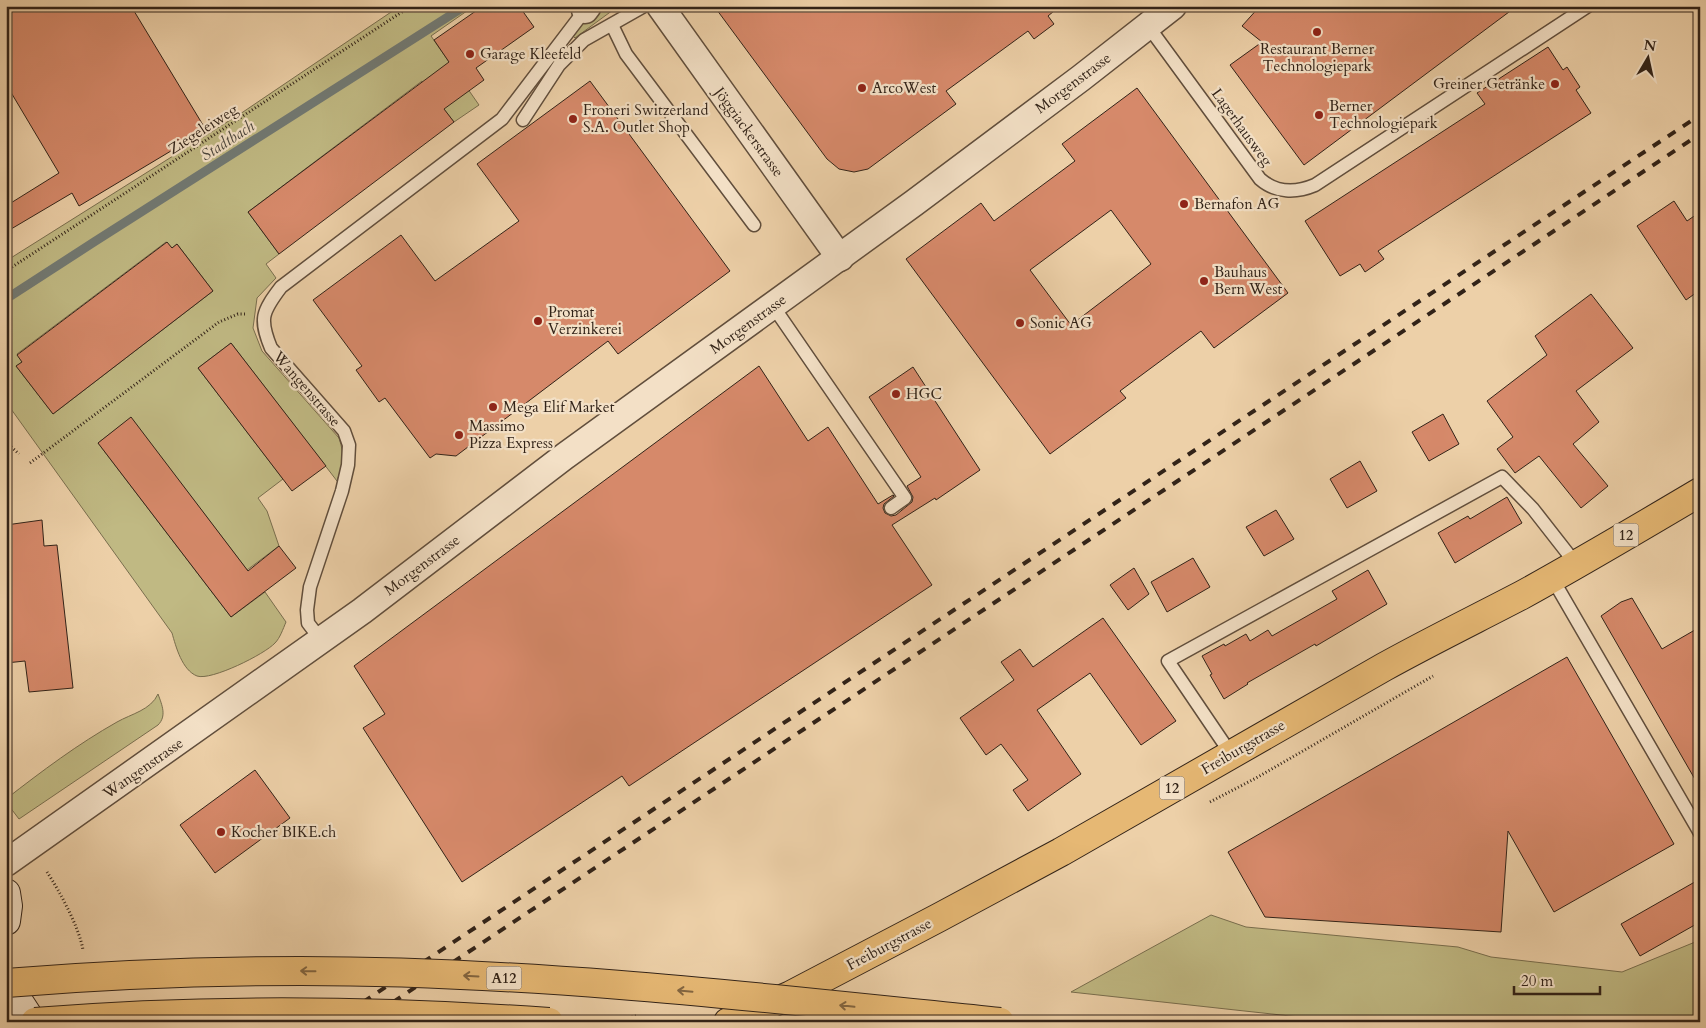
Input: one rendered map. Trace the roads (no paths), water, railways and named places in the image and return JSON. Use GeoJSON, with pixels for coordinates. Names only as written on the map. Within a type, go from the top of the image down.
{"type":"FeatureCollection","features":[{"type":"Feature","properties":{"kind":"main road","name":"Freiburgstrasse"},"geometry":{"type":"LineString","coordinates":[[728,1022],[791,996],[1061,852],[1435,638],[1494,610],[1700,492]]}},
{"type":"Feature","properties":{"kind":"main road"},"geometry":{"type":"LineString","coordinates":[[6,893],[8,906],[6,921]]}},
{"type":"Feature","properties":{"kind":"main road","name":"A12"},"geometry":{"type":"LineString","coordinates":[[6,982],[74,977],[225,972],[304,971],[443,975],[690,991],[1000,1022]]}},
{"type":"Feature","properties":{"kind":"main road"},"geometry":{"type":"LineString","coordinates":[[6,982],[33,1022],[227,1012],[385,1014],[549,1022]]}},
{"type":"Feature","properties":{"kind":"street","name":"Jöggiackerstrasse"},"geometry":{"type":"LineString","coordinates":[[660,6],[840,258]]}},
{"type":"Feature","properties":{"kind":"street","name":"Morgenstrasse"},"geometry":{"type":"LineString","coordinates":[[321,640],[565,456],[840,258],[1081,78],[1173,6]]}},
{"type":"Feature","properties":{"kind":"street","name":"Wangenstrasse"},"geometry":{"type":"LineString","coordinates":[[6,863],[321,640]]}},
{"type":"Feature","properties":{"kind":"lane"},"geometry":{"type":"LineString","coordinates":[[523,120],[559,65],[584,40],[644,6]]}},
{"type":"Feature","properties":{"kind":"lane","name":"Lagerhausweg"},"geometry":{"type":"LineString","coordinates":[[1148,26],[1260,179],[1276,189],[1296,190],[1315,185],[1588,6]]}},
{"type":"Feature","properties":{"kind":"lane","name":"Wangenstrasse"},"geometry":{"type":"LineString","coordinates":[[321,640],[308,623],[307,610],[310,587],[342,491],[348,465],[348,446],[344,431],[271,348],[265,333],[263,316],[281,288],[502,119],[586,8]]}},
{"type":"Feature","properties":{"kind":"lane"},"geometry":{"type":"LineString","coordinates":[[612,25],[626,54],[754,225]]}},
{"type":"Feature","properties":{"kind":"lane"},"geometry":{"type":"LineString","coordinates":[[773,306],[905,498],[891,508]]}},
{"type":"Feature","properties":{"kind":"lane"},"geometry":{"type":"LineString","coordinates":[[1231,754],[1168,661],[1216,633],[1502,477],[1533,509],[1576,564]]}},
{"type":"Feature","properties":{"kind":"lane"},"geometry":{"type":"LineString","coordinates":[[1552,578],[1700,833]]}},
{"type":"Feature","properties":{"kind":"waterway","name":"Stadtbach"},"geometry":{"type":"LineString","coordinates":[[6,299],[465,6]]}},
{"type":"Feature","properties":{"kind":"railway"},"geometry":{"type":"LineString","coordinates":[[333,1022],[1700,115]]}},
{"type":"Feature","properties":{"kind":"railway"},"geometry":{"type":"LineString","coordinates":[[363,1022],[1700,134]]}},
{"type":"Feature","properties":{"kind":"place","name":"Restaurant Berner Technologiepark"},"geometry":{"type":"Point","coordinates":[1317,32]}},
{"type":"Feature","properties":{"kind":"place","name":"Garage Kleefeld"},"geometry":{"type":"Point","coordinates":[470,54]}},
{"type":"Feature","properties":{"kind":"place","name":"Greiner Getränke"},"geometry":{"type":"Point","coordinates":[1555,84]}},
{"type":"Feature","properties":{"kind":"place","name":"ArcoWest"},"geometry":{"type":"Point","coordinates":[862,88]}},
{"type":"Feature","properties":{"kind":"place","name":"Berner Technologiepark"},"geometry":{"type":"Point","coordinates":[1319,115]}},
{"type":"Feature","properties":{"kind":"place","name":"Froneri Switzerland S.A. Outlet Shop"},"geometry":{"type":"Point","coordinates":[573,119]}},
{"type":"Feature","properties":{"kind":"place","name":"Bernafon AG"},"geometry":{"type":"Point","coordinates":[1184,204]}},
{"type":"Feature","properties":{"kind":"place","name":"Bauhaus Bern West"},"geometry":{"type":"Point","coordinates":[1204,281]}},
{"type":"Feature","properties":{"kind":"place","name":"Promat Verzinkerei"},"geometry":{"type":"Point","coordinates":[538,321]}},
{"type":"Feature","properties":{"kind":"place","name":"Sonic AG"},"geometry":{"type":"Point","coordinates":[1020,323]}},
{"type":"Feature","properties":{"kind":"place","name":"HGC"},"geometry":{"type":"Point","coordinates":[896,394]}},
{"type":"Feature","properties":{"kind":"place","name":"Mega Elif Market"},"geometry":{"type":"Point","coordinates":[493,407]}},
{"type":"Feature","properties":{"kind":"place","name":"Massimo Pizza Express"},"geometry":{"type":"Point","coordinates":[459,435]}},
{"type":"Feature","properties":{"kind":"place","name":"Kocher BIKE.ch"},"geometry":{"type":"Point","coordinates":[221,832]}}]}
